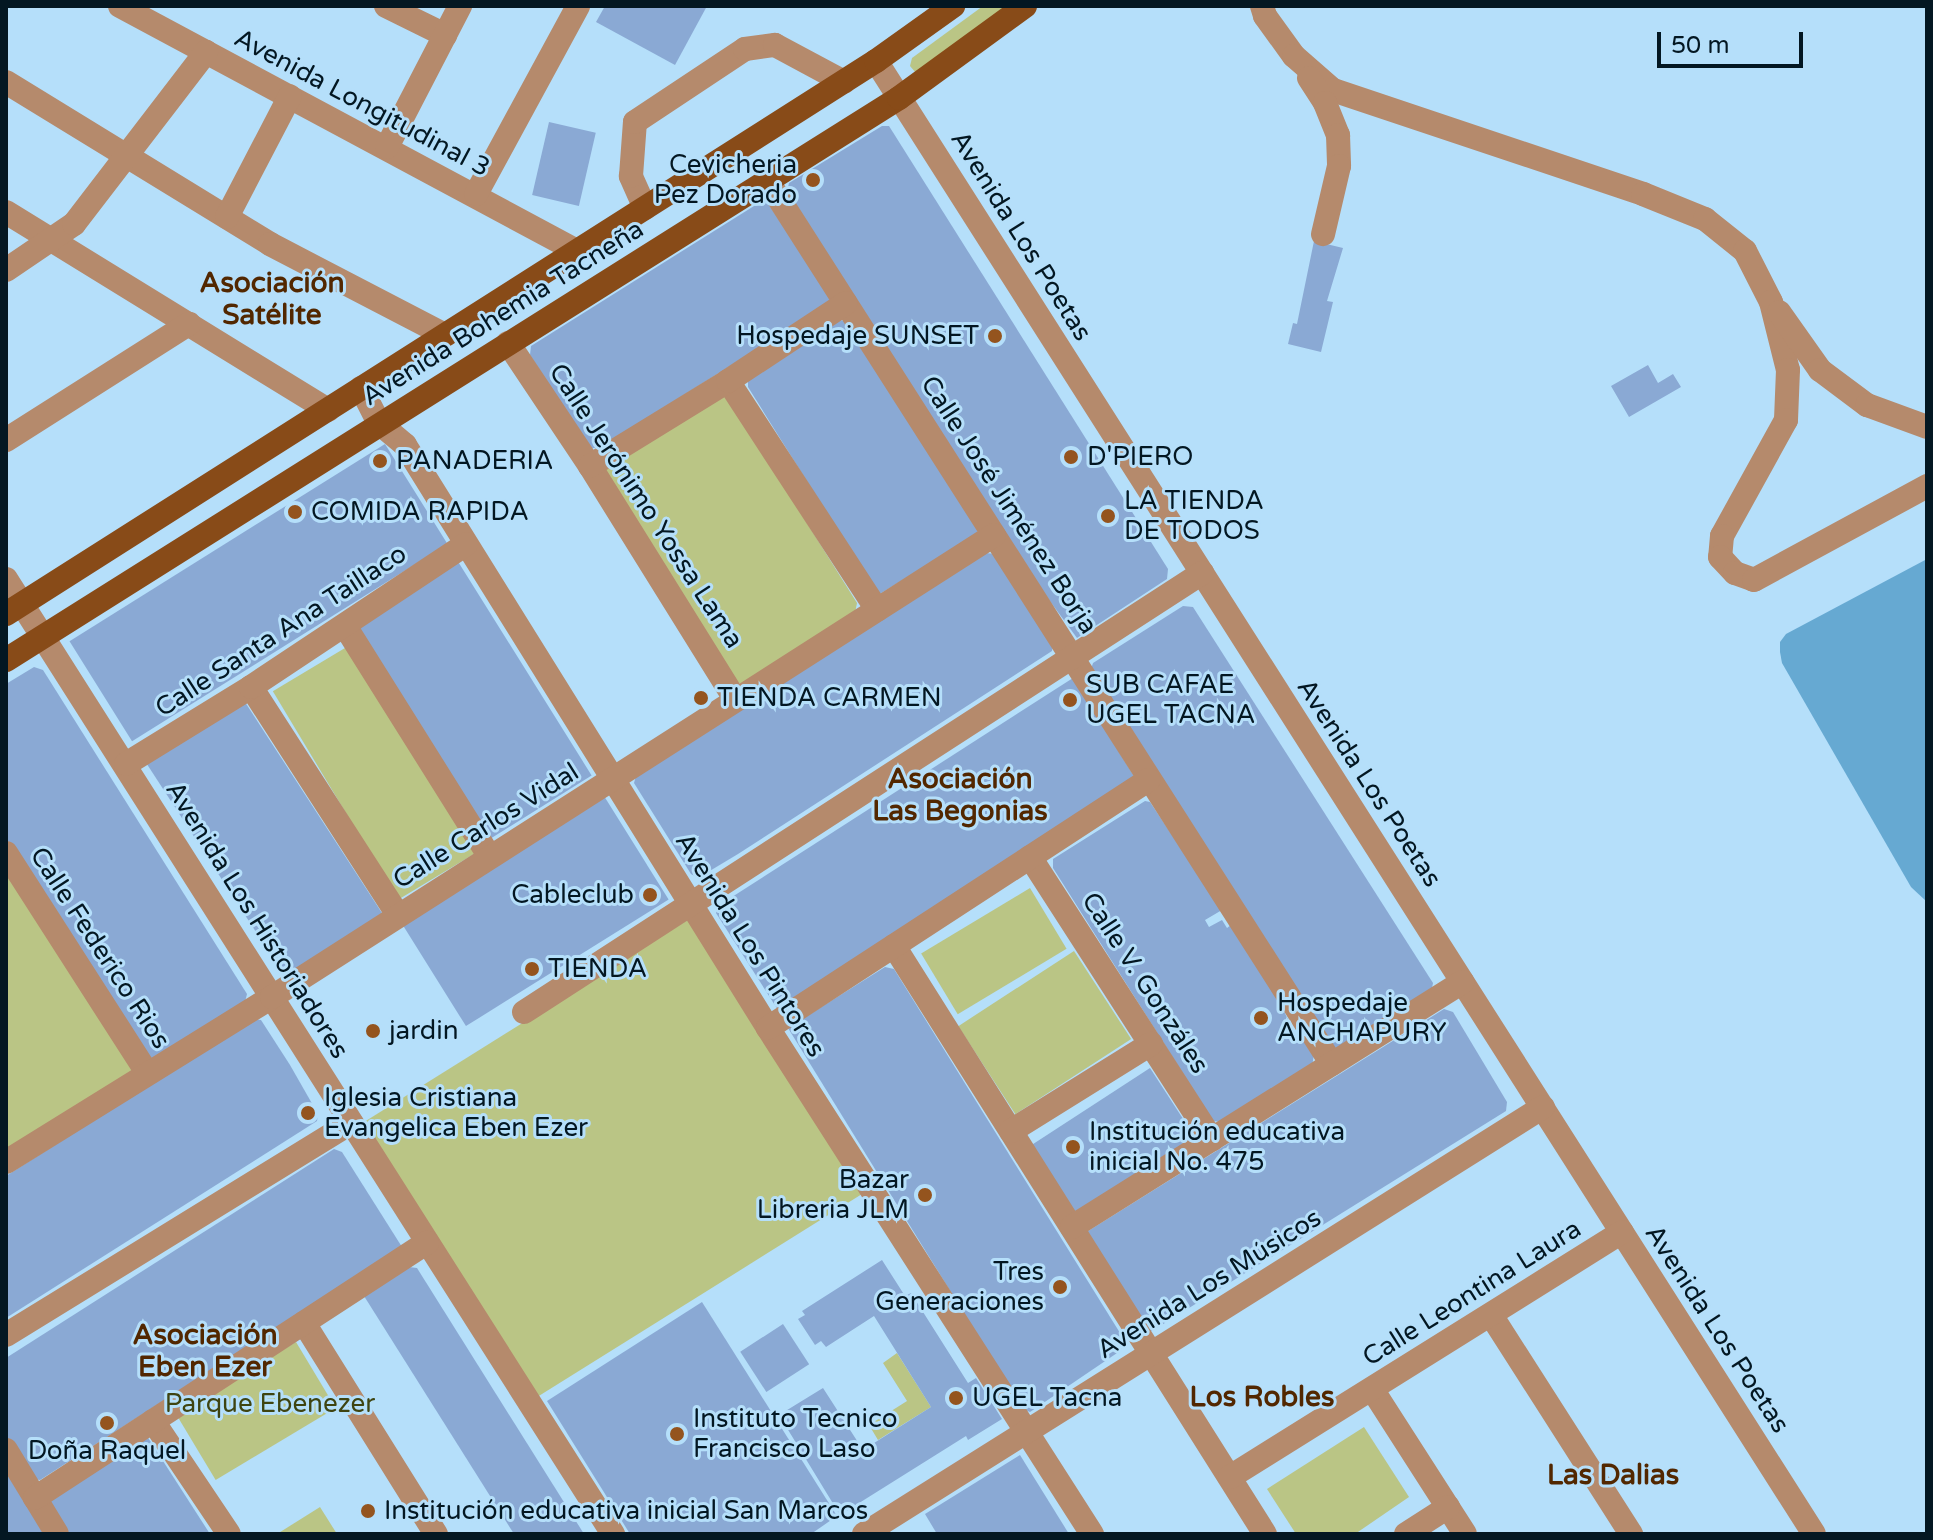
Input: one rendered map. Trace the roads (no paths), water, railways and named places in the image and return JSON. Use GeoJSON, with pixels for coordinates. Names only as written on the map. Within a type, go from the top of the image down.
{"type":"FeatureCollection","features":[{"type":"Feature","properties":{"kind":"main road","name":"Avenida Bohemia Tacneña"},"geometry":{"type":"LineString","coordinates":[[14,609],[844,82],[953,6]]}},
{"type":"Feature","properties":{"kind":"main road","name":"Avenida Bohemia Tacneña"},"geometry":{"type":"LineString","coordinates":[[6,660],[899,98],[1025,6]]}},
{"type":"Feature","properties":{"kind":"street"},"geometry":{"type":"LineString","coordinates":[[386,6],[445,35]]}},
{"type":"Feature","properties":{"kind":"street"},"geometry":{"type":"LineString","coordinates":[[387,147],[460,6]]}},
{"type":"Feature","properties":{"kind":"street"},"geometry":{"type":"LineString","coordinates":[[476,194],[578,6]]}},
{"type":"Feature","properties":{"kind":"street"},"geometry":{"type":"LineString","coordinates":[[1262,6],[1265,16],[1325,103],[1338,135],[1339,166],[1323,234]]}},
{"type":"Feature","properties":{"kind":"street","name":"Avenida Longitudinal 3"},"geometry":{"type":"LineString","coordinates":[[124,7],[577,251]]}},
{"type":"Feature","properties":{"kind":"street"},"geometry":{"type":"LineString","coordinates":[[645,208],[631,176],[635,122],[745,49],[775,45],[844,82]]}},
{"type":"Feature","properties":{"kind":"street"},"geometry":{"type":"LineString","coordinates":[[6,270],[74,224],[206,52]]}},
{"type":"Feature","properties":{"kind":"street"},"geometry":{"type":"LineString","coordinates":[[1294,56],[1333,90],[1643,194],[1705,219],[1745,251],[1771,302],[1820,370],[1867,405],[1927,427]]}},
{"type":"Feature","properties":{"kind":"street","name":"Avenida Los Poetas"},"geometry":{"type":"LineString","coordinates":[[876,61],[1814,1534]]}},
{"type":"Feature","properties":{"kind":"street"},"geometry":{"type":"LineString","coordinates":[[6,82],[126,159],[270,244],[445,335]]}},
{"type":"Feature","properties":{"kind":"street"},"geometry":{"type":"LineString","coordinates":[[227,217],[290,96]]}},
{"type":"Feature","properties":{"kind":"street","name":"Calle José Jiménez Borja"},"geometry":{"type":"LineString","coordinates":[[767,180],[1332,1064]]}},
{"type":"Feature","properties":{"kind":"street"},"geometry":{"type":"LineString","coordinates":[[6,212],[328,410]]}},
{"type":"Feature","properties":{"kind":"street"},"geometry":{"type":"LineString","coordinates":[[1771,302],[1788,370],[1786,420],[1722,536],[1720,557],[1735,573],[1754,580],[1927,486]]}},
{"type":"Feature","properties":{"kind":"street"},"geometry":{"type":"LineString","coordinates":[[590,466],[728,381],[846,303]]}},
{"type":"Feature","properties":{"kind":"street"},"geometry":{"type":"LineString","coordinates":[[6,440],[189,324]]}},
{"type":"Feature","properties":{"kind":"street","name":"Calle Jerónimo Yossa Lama"},"geometry":{"type":"LineString","coordinates":[[508,343],[590,466],[735,699]]}},
{"type":"Feature","properties":{"kind":"street"},"geometry":{"type":"LineString","coordinates":[[728,381],[877,610]]}},
{"type":"Feature","properties":{"kind":"street","name":"Avenida Los Pintores"},"geometry":{"type":"LineString","coordinates":[[361,388],[379,423],[405,445],[768,1028],[1092,1534]]}},
{"type":"Feature","properties":{"kind":"street","name":"Calle Carlos Vidal"},"geometry":{"type":"LineString","coordinates":[[6,1162],[272,997],[994,535]]}},
{"type":"Feature","properties":{"kind":"street","name":"Calle Santa Ana Taillaco"},"geometry":{"type":"LineString","coordinates":[[126,764],[251,687],[466,544]]}},
{"type":"Feature","properties":{"kind":"street"},"geometry":{"type":"LineString","coordinates":[[524,1012],[1202,573]]}},
{"type":"Feature","properties":{"kind":"street","name":"Avenida Los Historiadores"},"geometry":{"type":"LineString","coordinates":[[6,579],[14,609],[44,636],[613,1534]]}},
{"type":"Feature","properties":{"kind":"street"},"geometry":{"type":"LineString","coordinates":[[345,626],[489,856]]}},
{"type":"Feature","properties":{"kind":"street"},"geometry":{"type":"LineString","coordinates":[[251,687],[398,915]]}},
{"type":"Feature","properties":{"kind":"street"},"geometry":{"type":"LineString","coordinates":[[768,1028],[1148,780]]}},
{"type":"Feature","properties":{"kind":"street","name":"Calle Federico Rios"},"geometry":{"type":"LineString","coordinates":[[6,853],[147,1073]]}},
{"type":"Feature","properties":{"kind":"street","name":"Calle V. Gonzáles"},"geometry":{"type":"LineString","coordinates":[[1030,857],[1212,1139]]}},
{"type":"Feature","properties":{"kind":"street"},"geometry":{"type":"LineString","coordinates":[[894,946],[1265,1534]]}},
{"type":"Feature","properties":{"kind":"street"},"geometry":{"type":"LineString","coordinates":[[1072,1227],[1462,982]]}},
{"type":"Feature","properties":{"kind":"street"},"geometry":{"type":"LineString","coordinates":[[1011,1131],[1151,1044]]}},
{"type":"Feature","properties":{"kind":"street","name":"Avenida Los Músicos"},"geometry":{"type":"LineString","coordinates":[[864,1534],[1543,1107]]}},
{"type":"Feature","properties":{"kind":"street"},"geometry":{"type":"LineString","coordinates":[[6,1335],[351,1123]]}},
{"type":"Feature","properties":{"kind":"street","name":"Calle Leontina Laura"},"geometry":{"type":"LineString","coordinates":[[1230,1477],[1622,1232]]}},
{"type":"Feature","properties":{"kind":"street"},"geometry":{"type":"LineString","coordinates":[[35,1498],[427,1242]]}},
{"type":"Feature","properties":{"kind":"street"},"geometry":{"type":"LineString","coordinates":[[1491,1315],[1631,1534]]}},
{"type":"Feature","properties":{"kind":"street"},"geometry":{"type":"LineString","coordinates":[[304,1323],[436,1534]]}},
{"type":"Feature","properties":{"kind":"street"},"geometry":{"type":"LineString","coordinates":[[1372,1389],[1465,1534]]}},
{"type":"Feature","properties":{"kind":"street"},"geometry":{"type":"LineString","coordinates":[[153,1421],[229,1534]]}},
{"type":"Feature","properties":{"kind":"street"},"geometry":{"type":"LineString","coordinates":[[6,1450],[57,1534]]}},
{"type":"Feature","properties":{"kind":"street"},"geometry":{"type":"LineString","coordinates":[[1406,1534],[1448,1507]]}},
{"type":"Feature","properties":{"kind":"water"},"geometry":{"type":"Polygon","coordinates":[[[1927,559],[1927,902],[1911,887],[1782,663],[1780,642],[1786,634],[1927,559]]]}},
{"type":"Feature","properties":{"kind":"place","name":"Cevicheria Pez Dorado"},"geometry":{"type":"Point","coordinates":[813,180]}},
{"type":"Feature","properties":{"kind":"place","name":"Hospedaje SUNSET"},"geometry":{"type":"Point","coordinates":[995,336]}},
{"type":"Feature","properties":{"kind":"place","name":"D'PIERO"},"geometry":{"type":"Point","coordinates":[1071,457]}},
{"type":"Feature","properties":{"kind":"place","name":"PANADERIA"},"geometry":{"type":"Point","coordinates":[380,461]}},
{"type":"Feature","properties":{"kind":"place","name":"COMIDA RAPIDA"},"geometry":{"type":"Point","coordinates":[295,512]}},
{"type":"Feature","properties":{"kind":"place","name":"LA TIENDA DE TODOS"},"geometry":{"type":"Point","coordinates":[1108,516]}},
{"type":"Feature","properties":{"kind":"place","name":"TIENDA CARMEN"},"geometry":{"type":"Point","coordinates":[701,698]}},
{"type":"Feature","properties":{"kind":"place","name":"SUB CAFAE UGEL TACNA"},"geometry":{"type":"Point","coordinates":[1070,700]}},
{"type":"Feature","properties":{"kind":"place","name":"Cableclub"},"geometry":{"type":"Point","coordinates":[650,895]}},
{"type":"Feature","properties":{"kind":"place","name":"TIENDA"},"geometry":{"type":"Point","coordinates":[532,969]}},
{"type":"Feature","properties":{"kind":"place","name":"Hospedaje ANCHAPURY"},"geometry":{"type":"Point","coordinates":[1261,1018]}},
{"type":"Feature","properties":{"kind":"place","name":"jardin"},"geometry":{"type":"Point","coordinates":[373,1031]}},
{"type":"Feature","properties":{"kind":"place","name":"Iglesia Cristiana Evangelica Eben Ezer"},"geometry":{"type":"Point","coordinates":[308,1113]}},
{"type":"Feature","properties":{"kind":"place","name":"Institución educativa inicial No. 475"},"geometry":{"type":"Point","coordinates":[1073,1147]}},
{"type":"Feature","properties":{"kind":"place","name":"Bazar Libreria JLM"},"geometry":{"type":"Point","coordinates":[925,1195]}},
{"type":"Feature","properties":{"kind":"place","name":"Tres Generaciones"},"geometry":{"type":"Point","coordinates":[1060,1287]}},
{"type":"Feature","properties":{"kind":"place","name":"UGEL Tacna"},"geometry":{"type":"Point","coordinates":[956,1398]}},
{"type":"Feature","properties":{"kind":"place","name":"Doña Raquel"},"geometry":{"type":"Point","coordinates":[107,1423]}},
{"type":"Feature","properties":{"kind":"place","name":"Instituto Tecnico Francisco Laso"},"geometry":{"type":"Point","coordinates":[677,1434]}},
{"type":"Feature","properties":{"kind":"place","name":"Institución educativa inicial San Marcos"},"geometry":{"type":"Point","coordinates":[368,1511]}},
{"type":"Feature","properties":{"kind":"district","name":"Asociación Satélite"},"geometry":{"type":"Point","coordinates":[272,299]}},
{"type":"Feature","properties":{"kind":"district","name":"Asociación Las Begonias"},"geometry":{"type":"Point","coordinates":[960,795]}},
{"type":"Feature","properties":{"kind":"district","name":"Asociación Eben Ezer"},"geometry":{"type":"Point","coordinates":[205,1351]}},
{"type":"Feature","properties":{"kind":"district","name":"Los Robles"},"geometry":{"type":"Point","coordinates":[1262,1397]}},
{"type":"Feature","properties":{"kind":"district","name":"Las Dalias"},"geometry":{"type":"Point","coordinates":[1613,1475]}},
{"type":"Feature","properties":{"kind":"park label","name":"Parque Ebenezer"},"geometry":{"type":"Point","coordinates":[270,1404]}}]}
